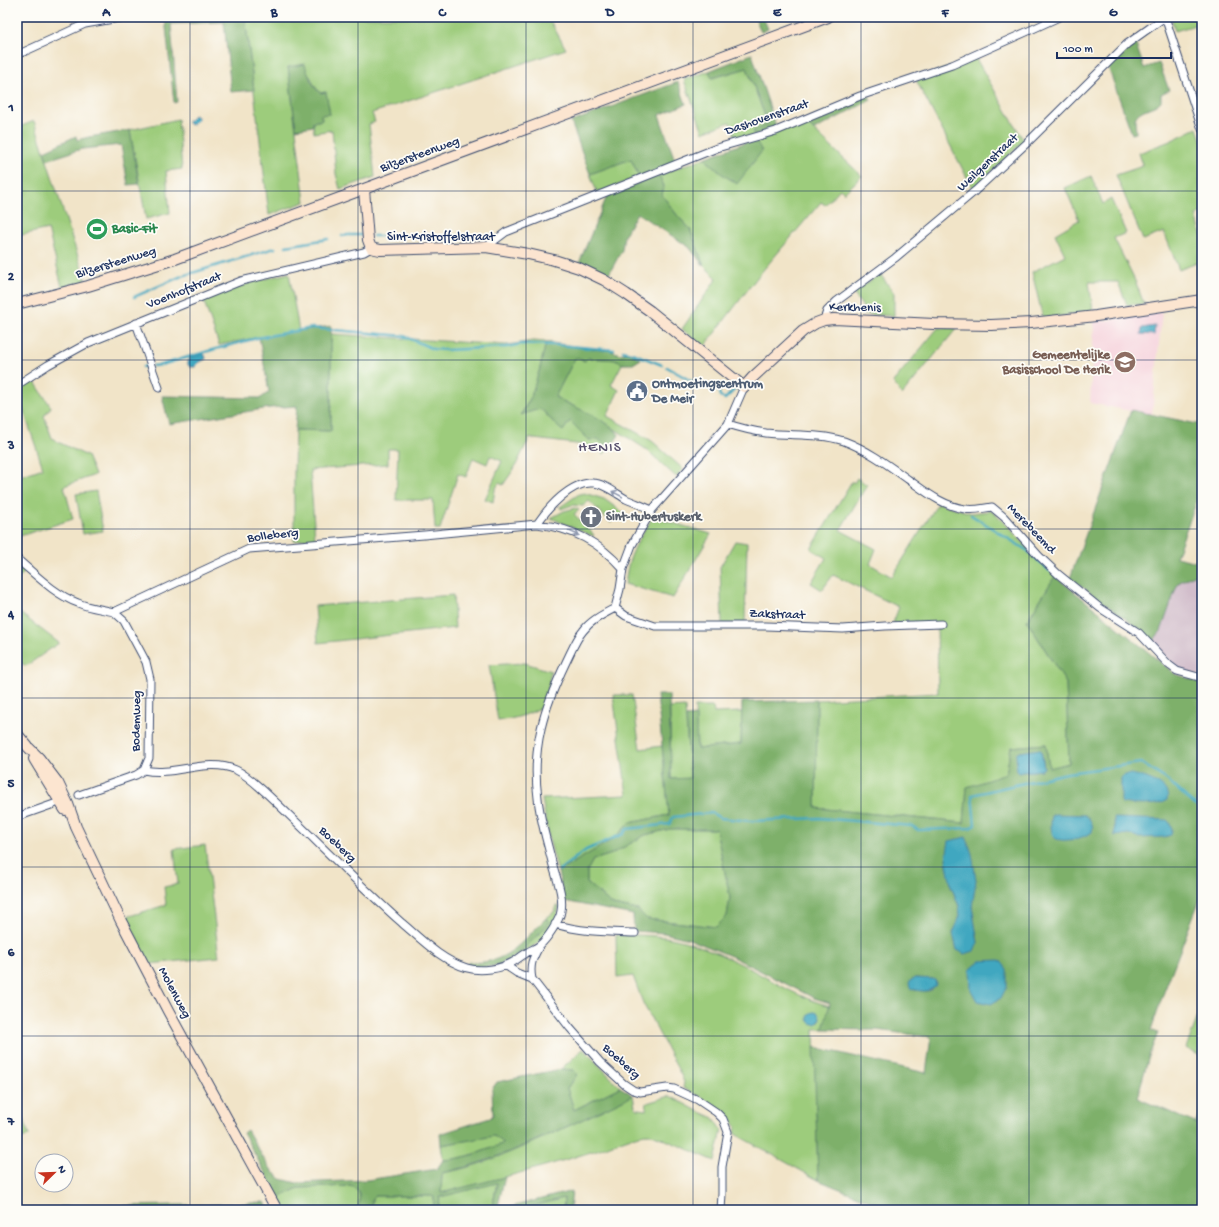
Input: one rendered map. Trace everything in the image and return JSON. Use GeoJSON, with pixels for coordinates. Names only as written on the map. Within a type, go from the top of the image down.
{"type":"FeatureCollection","features":[{"type":"Feature","properties":{"kind":"main road","name":"Bilzersteenweg"},"geometry":{"type":"LineString","coordinates":[[17,304],[102,282],[174,259],[364,190],[828,17]]}},
{"type":"Feature","properties":{"kind":"main road","name":"Sint-Kristoffelstraat"},"geometry":{"type":"LineString","coordinates":[[364,190],[368,240],[371,248],[380,250],[486,247],[528,254],[579,268],[604,280],[650,311],[744,387]]}},
{"type":"Feature","properties":{"kind":"main road","name":"Kerkhenis"},"geometry":{"type":"LineString","coordinates":[[744,387],[803,331],[824,320],[834,319],[934,324],[1031,324],[1202,300]]}},
{"type":"Feature","properties":{"kind":"main road"},"geometry":{"type":"LineString","coordinates":[[17,734],[28,747],[76,828]]}},
{"type":"Feature","properties":{"kind":"main road","name":"Molenweg"},"geometry":{"type":"LineString","coordinates":[[28,747],[42,761],[58,783],[68,804],[76,828],[121,921],[277,1210]]}},
{"type":"Feature","properties":{"kind":"street"},"geometry":{"type":"LineString","coordinates":[[17,55],[85,24],[119,18],[140,17]]}},
{"type":"Feature","properties":{"kind":"street","name":"Dashovenstraat"},"geometry":{"type":"LineString","coordinates":[[486,247],[506,232],[717,148],[776,131],[860,96],[952,64],[1058,17]]}},
{"type":"Feature","properties":{"kind":"street"},"geometry":{"type":"LineString","coordinates":[[1165,17],[1202,129]]}},
{"type":"Feature","properties":{"kind":"street","name":"Weilgenstraat"},"geometry":{"type":"LineString","coordinates":[[824,320],[827,311],[837,300],[895,258],[976,191],[1127,44],[1165,17]]}},
{"type":"Feature","properties":{"kind":"street","name":"Voenhofstraat"},"geometry":{"type":"LineString","coordinates":[[17,385],[48,365],[88,343],[241,281],[364,252],[371,248]]}},
{"type":"Feature","properties":{"kind":"street"},"geometry":{"type":"LineString","coordinates":[[136,323],[159,388]]}},
{"type":"Feature","properties":{"kind":"street","name":"Kerkhenis"},"geometry":{"type":"LineString","coordinates":[[615,608],[623,569],[632,545],[652,510],[728,424],[744,387]]}},
{"type":"Feature","properties":{"kind":"street","name":"Merebeemd"},"geometry":{"type":"LineString","coordinates":[[728,424],[741,429],[766,433],[827,437],[842,441],[857,446],[871,454],[933,498],[952,506],[965,509],[992,507],[1004,517],[1039,556],[1058,574],[1100,608],[1139,633],[1169,665],[1177,670],[1202,678]]}},
{"type":"Feature","properties":{"kind":"street"},"geometry":{"type":"LineString","coordinates":[[537,524],[545,512],[574,487],[593,482],[628,500],[652,510]]}},
{"type":"Feature","properties":{"kind":"street","name":"Bolleberg"},"geometry":{"type":"LineString","coordinates":[[114,612],[249,549],[537,524],[554,526],[571,531],[588,539],[614,559],[623,569]]}},
{"type":"Feature","properties":{"kind":"street"},"geometry":{"type":"LineString","coordinates":[[17,559],[43,582],[66,598],[90,607],[114,612]]}},
{"type":"Feature","properties":{"kind":"street","name":"Zakstraat"},"geometry":{"type":"LineString","coordinates":[[615,608],[626,616],[655,626],[766,626],[844,629],[941,624]]}},
{"type":"Feature","properties":{"kind":"street","name":"Boeberg"},"geometry":{"type":"LineString","coordinates":[[615,608],[598,618],[582,631],[552,693],[545,711],[538,740],[536,769],[538,798],[544,831],[559,885],[562,904],[561,914],[548,936],[540,945],[532,960],[530,969],[532,979],[570,1028],[590,1051],[624,1084],[633,1090],[640,1092],[667,1088],[674,1089],[698,1100],[716,1112],[723,1119],[728,1132],[722,1167],[721,1210]]}},
{"type":"Feature","properties":{"kind":"street","name":"Bodemweg"},"geometry":{"type":"LineString","coordinates":[[80,795],[136,775],[144,770],[149,758],[150,678],[146,662],[124,621],[114,612]]}},
{"type":"Feature","properties":{"kind":"street","name":"Boeberg"},"geometry":{"type":"LineString","coordinates":[[144,770],[154,773],[214,766],[237,770],[254,782],[276,802],[387,909],[439,954],[452,962],[468,968],[487,969],[512,963],[528,951],[540,945]]}},
{"type":"Feature","properties":{"kind":"street"},"geometry":{"type":"LineString","coordinates":[[17,817],[54,804]]}},
{"type":"Feature","properties":{"kind":"street"},"geometry":{"type":"LineString","coordinates":[[555,924],[570,928],[601,932],[635,933]]}},
{"type":"Feature","properties":{"kind":"street","name":"Boeberg"},"geometry":{"type":"LineString","coordinates":[[505,965],[517,973],[532,979]]}},
{"type":"Feature","properties":{"kind":"shaded area","name":"Gemeentelijke Basisschool De Herik"},"geometry":{"type":"Polygon","coordinates":[[[1162,312],[1152,415],[1090,403],[1094,322],[1162,312]]]}},
{"type":"Feature","properties":{"kind":"shaded area"},"geometry":{"type":"Polygon","coordinates":[[[1202,571],[1202,676],[1177,669],[1152,642],[1161,631],[1178,583],[1202,571]]]}},
{"type":"Feature","properties":{"kind":"green space"},"geometry":{"type":"Polygon","coordinates":[[[245,17],[548,17],[566,49],[372,113],[375,122],[369,124],[375,177],[340,189],[336,174],[332,130],[314,133],[313,122],[322,120],[321,115],[326,92],[320,93],[307,73],[288,67],[305,202],[269,215],[245,17]]]}},
{"type":"Feature","properties":{"kind":"green space"},"geometry":{"type":"Polygon","coordinates":[[[245,17],[254,90],[231,92],[224,22],[171,24],[177,102],[174,103],[165,18],[245,17]]]}},
{"type":"Feature","properties":{"kind":"green space"},"geometry":{"type":"Polygon","coordinates":[[[755,17],[763,17],[768,29],[761,32],[755,17]]]}},
{"type":"Feature","properties":{"kind":"green space"},"geometry":{"type":"Polygon","coordinates":[[[1171,17],[1202,17],[1202,23],[1175,31],[1171,17]]]}},
{"type":"Feature","properties":{"kind":"green space"},"geometry":{"type":"Polygon","coordinates":[[[1135,42],[1144,68],[1159,63],[1169,90],[1161,94],[1161,101],[1158,104],[1137,115],[1135,119],[1136,133],[1132,134],[1108,67],[1135,42]]]}},
{"type":"Feature","properties":{"kind":"green space"},"geometry":{"type":"Polygon","coordinates":[[[752,54],[776,126],[755,135],[753,131],[768,124],[747,68],[712,78],[709,71],[752,54]]]}},
{"type":"Feature","properties":{"kind":"green space"},"geometry":{"type":"Polygon","coordinates":[[[975,57],[1024,141],[973,189],[916,80],[975,57]]]}},
{"type":"Feature","properties":{"kind":"green space"},"geometry":{"type":"Polygon","coordinates":[[[305,64],[315,87],[320,93],[326,92],[330,114],[321,115],[322,120],[313,122],[313,126],[296,129],[288,67],[305,64]]]}},
{"type":"Feature","properties":{"kind":"green space"},"geometry":{"type":"Polygon","coordinates":[[[747,68],[768,124],[754,131],[755,135],[737,141],[730,122],[703,132],[684,80],[709,71],[713,78],[747,68]]]}},
{"type":"Feature","properties":{"kind":"green space"},"geometry":{"type":"Polygon","coordinates":[[[678,82],[686,104],[659,115],[676,163],[639,177],[631,159],[590,174],[571,122],[678,82]]]}},
{"type":"Feature","properties":{"kind":"green space"},"geometry":{"type":"Polygon","coordinates":[[[868,95],[871,100],[814,130],[804,121],[868,95]]]}},
{"type":"Feature","properties":{"kind":"green space"},"geometry":{"type":"Polygon","coordinates":[[[178,119],[182,169],[166,171],[170,213],[146,219],[130,130],[178,119]]]}},
{"type":"Feature","properties":{"kind":"green space"},"geometry":{"type":"Polygon","coordinates":[[[34,121],[86,281],[62,287],[48,229],[17,236],[17,128],[34,121]]]}},
{"type":"Feature","properties":{"kind":"green space"},"geometry":{"type":"Polygon","coordinates":[[[804,121],[862,176],[844,193],[840,189],[825,205],[821,202],[759,275],[704,347],[682,329],[717,278],[704,266],[690,229],[662,195],[664,186],[659,175],[704,158],[722,174],[755,139],[804,121]]]}},
{"type":"Feature","properties":{"kind":"green space"},"geometry":{"type":"Polygon","coordinates":[[[1197,128],[1202,142],[1202,213],[1196,215],[1202,237],[1202,261],[1179,270],[1164,232],[1143,240],[1116,175],[1143,166],[1139,153],[1170,141],[1197,128]]]}},
{"type":"Feature","properties":{"kind":"green space"},"geometry":{"type":"Polygon","coordinates":[[[130,130],[139,184],[128,185],[121,145],[82,149],[47,160],[44,151],[76,136],[77,140],[130,130]]]}},
{"type":"Feature","properties":{"kind":"green space"},"geometry":{"type":"Polygon","coordinates":[[[755,139],[762,151],[737,184],[722,174],[704,158],[755,139]]]}},
{"type":"Feature","properties":{"kind":"green space"},"geometry":{"type":"Polygon","coordinates":[[[631,159],[639,177],[597,193],[590,174],[631,159]]]}},
{"type":"Feature","properties":{"kind":"green space"},"geometry":{"type":"Polygon","coordinates":[[[659,175],[664,186],[662,195],[690,229],[704,266],[689,247],[637,213],[624,236],[622,250],[609,274],[599,272],[579,263],[607,196],[659,175]]]}},
{"type":"Feature","properties":{"kind":"green space"},"geometry":{"type":"Polygon","coordinates":[[[1091,176],[1103,204],[1111,199],[1126,233],[1114,238],[1136,283],[1144,304],[1127,305],[1118,282],[1089,282],[1093,311],[1043,319],[1032,272],[1065,255],[1055,234],[1079,220],[1065,188],[1091,176]]]}},
{"type":"Feature","properties":{"kind":"green space"},"geometry":{"type":"Polygon","coordinates":[[[289,273],[299,331],[219,345],[203,299],[245,284],[289,273]]]}},
{"type":"Feature","properties":{"kind":"green space"},"geometry":{"type":"Polygon","coordinates":[[[880,274],[894,293],[894,316],[862,314],[863,307],[853,293],[880,274]]]}},
{"type":"Feature","properties":{"kind":"green space"},"geometry":{"type":"Polygon","coordinates":[[[331,326],[331,431],[295,430],[297,406],[270,408],[169,424],[162,396],[261,398],[269,392],[259,337],[331,326]]]}},
{"type":"Feature","properties":{"kind":"green space"},"geometry":{"type":"Polygon","coordinates":[[[938,328],[957,328],[902,395],[893,382],[938,328]]]}},
{"type":"Feature","properties":{"kind":"green space"},"geometry":{"type":"Polygon","coordinates":[[[331,334],[507,345],[533,341],[546,342],[531,397],[521,414],[541,409],[559,428],[563,430],[570,421],[589,440],[599,438],[605,445],[612,445],[604,454],[593,446],[534,439],[530,437],[514,469],[503,485],[499,483],[495,490],[493,502],[485,499],[502,461],[490,456],[487,464],[473,458],[466,477],[458,474],[440,529],[435,529],[433,500],[396,500],[398,449],[388,449],[388,464],[310,470],[315,538],[294,541],[295,430],[331,431],[331,334]]]}},
{"type":"Feature","properties":{"kind":"green space"},"geometry":{"type":"Polygon","coordinates":[[[546,342],[609,350],[620,354],[628,353],[641,359],[633,364],[622,364],[618,360],[588,358],[585,361],[575,358],[555,397],[599,419],[614,429],[619,435],[612,445],[605,445],[598,439],[589,440],[570,421],[563,431],[541,409],[521,415],[531,397],[546,342]]]}},
{"type":"Feature","properties":{"kind":"green space"},"geometry":{"type":"Polygon","coordinates":[[[575,358],[585,361],[588,358],[619,360],[622,364],[611,385],[619,390],[607,416],[652,441],[683,469],[676,477],[647,450],[601,420],[555,397],[575,358]]]}},
{"type":"Feature","properties":{"kind":"green space"},"geometry":{"type":"Polygon","coordinates":[[[33,379],[51,407],[44,416],[52,438],[87,456],[95,475],[64,486],[73,519],[17,537],[17,477],[43,468],[17,391],[17,389],[33,379]]]}},
{"type":"Feature","properties":{"kind":"green space"},"geometry":{"type":"Polygon","coordinates":[[[1131,410],[1202,425],[1202,487],[1176,557],[1202,563],[1202,571],[1178,583],[1161,631],[1152,642],[1141,630],[1070,578],[1131,410]]]}},
{"type":"Feature","properties":{"kind":"green space"},"geometry":{"type":"Polygon","coordinates":[[[857,478],[867,485],[840,530],[876,549],[870,564],[892,577],[938,503],[971,513],[990,511],[995,513],[1055,576],[1027,621],[1066,683],[1069,763],[1049,769],[1046,744],[1011,747],[1006,774],[967,788],[964,823],[816,808],[817,700],[938,693],[937,626],[893,623],[899,607],[833,575],[822,590],[811,583],[826,558],[811,549],[852,481],[854,483],[857,478]]]}},
{"type":"Feature","properties":{"kind":"green space"},"geometry":{"type":"Polygon","coordinates":[[[96,491],[103,531],[83,534],[76,494],[96,491]]]}},
{"type":"Feature","properties":{"kind":"green space"},"geometry":{"type":"Polygon","coordinates":[[[584,493],[604,499],[625,514],[610,522],[589,501],[583,506],[572,505],[561,509],[560,507],[579,494],[584,493]]]}},
{"type":"Feature","properties":{"kind":"green space"},"geometry":{"type":"Polygon","coordinates":[[[575,508],[579,510],[574,514],[594,535],[593,536],[551,518],[564,511],[575,508]]]}},
{"type":"Feature","properties":{"kind":"green space"},"geometry":{"type":"Polygon","coordinates":[[[653,517],[711,534],[673,598],[625,584],[631,556],[653,517]]]}},
{"type":"Feature","properties":{"kind":"green space"},"geometry":{"type":"Polygon","coordinates":[[[735,541],[747,543],[745,623],[722,624],[720,567],[735,541]]]}},
{"type":"Feature","properties":{"kind":"green space"},"geometry":{"type":"Polygon","coordinates":[[[17,565],[25,572],[17,580],[17,565]]]}},
{"type":"Feature","properties":{"kind":"green space"},"geometry":{"type":"Polygon","coordinates":[[[1055,576],[1175,674],[1202,683],[1202,894],[1151,1030],[1158,1033],[1150,1053],[1137,1098],[1202,1126],[1202,1210],[905,1210],[872,1202],[818,1180],[814,1047],[926,1073],[931,1037],[876,1030],[823,1029],[830,1003],[814,998],[731,956],[689,939],[664,933],[634,931],[633,915],[564,901],[558,872],[615,838],[629,823],[669,815],[657,695],[669,695],[671,779],[690,778],[686,717],[696,716],[697,749],[741,744],[742,702],[817,700],[816,808],[964,823],[967,787],[1006,774],[1011,747],[1046,744],[1049,768],[1069,763],[1066,683],[1027,621],[1055,576]],[[1041,751],[1022,772],[1042,770],[1044,767],[1041,751]],[[670,829],[645,835],[612,854],[593,860],[587,871],[587,883],[613,905],[638,910],[647,919],[716,927],[727,916],[730,897],[716,829],[670,829]],[[951,886],[959,906],[960,916],[953,933],[957,950],[978,943],[972,907],[973,895],[951,886]],[[915,978],[914,990],[932,990],[933,979],[915,978]]]}},
{"type":"Feature","properties":{"kind":"green space"},"geometry":{"type":"Polygon","coordinates":[[[453,595],[455,628],[318,643],[315,606],[453,595]]]}},
{"type":"Feature","properties":{"kind":"green space"},"geometry":{"type":"Polygon","coordinates":[[[20,613],[59,643],[26,666],[17,660],[17,617],[20,613]]]}},
{"type":"Feature","properties":{"kind":"green space"},"geometry":{"type":"Polygon","coordinates":[[[525,663],[551,671],[548,688],[542,707],[531,713],[498,721],[489,665],[525,663]]]}},
{"type":"Feature","properties":{"kind":"green space"},"geometry":{"type":"Polygon","coordinates":[[[613,695],[632,695],[640,749],[662,746],[669,815],[629,823],[615,838],[558,872],[549,839],[542,799],[627,795],[613,695]]]}},
{"type":"Feature","properties":{"kind":"green space"},"geometry":{"type":"Polygon","coordinates":[[[685,707],[690,779],[671,779],[670,708],[685,707]]]}},
{"type":"Feature","properties":{"kind":"green space"},"geometry":{"type":"Polygon","coordinates":[[[695,707],[713,707],[714,713],[742,712],[741,744],[697,749],[695,707]]]}},
{"type":"Feature","properties":{"kind":"green space"},"geometry":{"type":"Polygon","coordinates":[[[670,829],[716,829],[730,897],[727,916],[717,927],[647,919],[638,910],[613,905],[587,883],[587,871],[593,860],[612,854],[645,835],[670,829]]]}},
{"type":"Feature","properties":{"kind":"green space"},"geometry":{"type":"Polygon","coordinates":[[[205,845],[219,957],[150,964],[126,917],[166,905],[164,887],[178,884],[174,849],[205,845]]]}},
{"type":"Feature","properties":{"kind":"green space"},"geometry":{"type":"Polygon","coordinates":[[[556,905],[559,907],[557,916],[547,933],[538,943],[514,958],[547,926],[548,919],[545,919],[554,912],[556,905]]]}},
{"type":"Feature","properties":{"kind":"green space"},"geometry":{"type":"Polygon","coordinates":[[[545,919],[548,919],[550,922],[547,926],[511,959],[493,966],[483,967],[467,965],[468,962],[492,960],[511,951],[545,919]]]}},
{"type":"Feature","properties":{"kind":"green space"},"geometry":{"type":"Polygon","coordinates":[[[616,935],[647,935],[665,937],[696,945],[745,966],[797,994],[830,1006],[823,1029],[814,1029],[818,1180],[735,1134],[736,1128],[734,1122],[729,1117],[696,1094],[683,1088],[684,1082],[681,1075],[643,1003],[633,976],[617,978],[616,935]]]}},
{"type":"Feature","properties":{"kind":"green space"},"geometry":{"type":"Polygon","coordinates":[[[1202,1006],[1202,1057],[1186,1048],[1202,1006]]]}},
{"type":"Feature","properties":{"kind":"green space"},"geometry":{"type":"Polygon","coordinates":[[[583,1049],[620,1087],[574,1110],[567,1088],[572,1083],[574,1070],[561,1069],[583,1049]]]}},
{"type":"Feature","properties":{"kind":"green space"},"geometry":{"type":"Polygon","coordinates":[[[561,1069],[574,1070],[577,1075],[567,1088],[574,1110],[620,1087],[633,1095],[514,1150],[478,1163],[442,1173],[441,1193],[505,1177],[497,1210],[492,1210],[497,1183],[440,1197],[438,1210],[433,1210],[434,1197],[431,1196],[375,1196],[372,1199],[371,1210],[358,1210],[359,1192],[354,1187],[350,1186],[298,1188],[279,1198],[243,1133],[247,1130],[273,1172],[281,1179],[297,1183],[367,1180],[437,1169],[443,1160],[482,1152],[504,1143],[494,1136],[441,1145],[440,1134],[490,1118],[493,1115],[492,1089],[497,1082],[561,1069]]]}},
{"type":"Feature","properties":{"kind":"green space"},"geometry":{"type":"Polygon","coordinates":[[[17,1094],[29,1136],[17,1139],[17,1094]]]}},
{"type":"Feature","properties":{"kind":"green space"},"geometry":{"type":"Polygon","coordinates":[[[633,1095],[635,1107],[638,1109],[646,1110],[647,1103],[670,1096],[714,1118],[722,1130],[715,1161],[652,1134],[645,1134],[630,1137],[594,1151],[499,1179],[441,1193],[442,1173],[477,1164],[511,1152],[559,1131],[633,1095]]]}},
{"type":"Feature","properties":{"kind":"green space"},"geometry":{"type":"Polygon","coordinates":[[[1202,1107],[1202,1126],[1195,1124],[1202,1107]]]}},
{"type":"Feature","properties":{"kind":"green space"},"geometry":{"type":"Polygon","coordinates":[[[494,1136],[505,1143],[482,1152],[443,1160],[441,1145],[494,1136]]]}},
{"type":"Feature","properties":{"kind":"green space"},"geometry":{"type":"Polygon","coordinates":[[[497,1182],[492,1210],[438,1210],[440,1197],[497,1182]]]}},
{"type":"Feature","properties":{"kind":"green space"},"geometry":{"type":"Polygon","coordinates":[[[354,1187],[359,1192],[358,1210],[285,1210],[279,1198],[298,1188],[354,1187]]]}},
{"type":"Feature","properties":{"kind":"green space"},"geometry":{"type":"Polygon","coordinates":[[[572,1191],[570,1210],[563,1210],[564,1198],[518,1210],[499,1210],[572,1191]]]}},
{"type":"Feature","properties":{"kind":"green space"},"geometry":{"type":"Polygon","coordinates":[[[375,1196],[432,1196],[434,1197],[433,1210],[371,1210],[372,1199],[375,1196]]]}},
{"type":"Feature","properties":{"kind":"green space"},"geometry":{"type":"Polygon","coordinates":[[[564,1198],[563,1210],[518,1210],[564,1198]]]}},
{"type":"Feature","properties":{"kind":"green space"},"geometry":{"type":"Polygon","coordinates":[[[265,1202],[269,1210],[60,1210],[60,1207],[238,1204],[265,1202]]]}},
{"type":"Feature","properties":{"kind":"water"},"geometry":{"type":"Polygon","coordinates":[[[194,115],[198,119],[190,125],[187,122],[194,115]]]}},
{"type":"Feature","properties":{"kind":"water"},"geometry":{"type":"Polygon","coordinates":[[[1155,326],[1154,335],[1141,334],[1142,328],[1155,326]]]}},
{"type":"Feature","properties":{"kind":"water"},"geometry":{"type":"Polygon","coordinates":[[[203,354],[205,355],[206,359],[195,367],[190,367],[188,365],[190,358],[203,354]]]}},
{"type":"Feature","properties":{"kind":"water"},"geometry":{"type":"Polygon","coordinates":[[[1040,749],[1044,767],[1042,770],[1019,773],[1017,771],[1016,754],[1040,749]]]}},
{"type":"Feature","properties":{"kind":"water"},"geometry":{"type":"Polygon","coordinates":[[[1131,774],[1149,779],[1161,785],[1167,794],[1167,800],[1152,805],[1122,803],[1121,778],[1125,775],[1131,774]]]}},
{"type":"Feature","properties":{"kind":"water"},"geometry":{"type":"Polygon","coordinates":[[[1052,815],[1085,815],[1092,823],[1092,832],[1073,839],[1057,839],[1053,835],[1051,826],[1052,815]]]}},
{"type":"Feature","properties":{"kind":"water"},"geometry":{"type":"Polygon","coordinates":[[[1114,818],[1167,820],[1171,825],[1172,833],[1171,835],[1164,837],[1139,838],[1128,834],[1115,836],[1114,818]]]}},
{"type":"Feature","properties":{"kind":"water"},"geometry":{"type":"Polygon","coordinates":[[[966,837],[972,854],[976,880],[972,907],[978,943],[974,951],[965,954],[957,950],[953,933],[960,916],[959,906],[951,886],[946,859],[949,841],[966,837]]]}},
{"type":"Feature","properties":{"kind":"water"},"geometry":{"type":"Polygon","coordinates":[[[1000,960],[1007,969],[1007,986],[1001,998],[991,1004],[977,1001],[971,990],[970,970],[980,961],[1000,960]]]}},
{"type":"Feature","properties":{"kind":"water"},"geometry":{"type":"Polygon","coordinates":[[[915,978],[933,979],[935,980],[936,985],[927,991],[910,988],[909,983],[915,978]]]}},
{"type":"Feature","properties":{"kind":"water"},"geometry":{"type":"Polygon","coordinates":[[[812,1012],[816,1012],[820,1018],[816,1024],[812,1024],[808,1020],[808,1016],[812,1012]]]}},
{"type":"Feature","properties":{"kind":"waterway"},"geometry":{"type":"LineString","coordinates":[[342,236],[364,235]]}},
{"type":"Feature","properties":{"kind":"waterway"},"geometry":{"type":"LineString","coordinates":[[373,236],[401,236]]}},
{"type":"Feature","properties":{"kind":"waterway"},"geometry":{"type":"LineString","coordinates":[[440,237],[490,237]]}},
{"type":"Feature","properties":{"kind":"waterway"},"geometry":{"type":"LineString","coordinates":[[286,246],[328,239]]}},
{"type":"Feature","properties":{"kind":"waterway"},"geometry":{"type":"LineString","coordinates":[[134,297],[182,276],[275,248]]}},
{"type":"Feature","properties":{"kind":"waterway"},"geometry":{"type":"LineString","coordinates":[[153,366],[257,338],[312,328],[404,336],[433,349],[446,350],[507,347],[521,344],[558,345],[614,350]]}},
{"type":"Feature","properties":{"kind":"waterway"},"geometry":{"type":"LineString","coordinates":[[623,351],[635,354],[662,365]]}},
{"type":"Feature","properties":{"kind":"waterway"},"geometry":{"type":"LineString","coordinates":[[143,367],[148,366]]}},
{"type":"Feature","properties":{"kind":"waterway"},"geometry":{"type":"LineString","coordinates":[[667,367],[691,381],[718,389],[720,396],[725,399],[735,389]]}},
{"type":"Feature","properties":{"kind":"waterway"},"geometry":{"type":"LineString","coordinates":[[971,515],[1028,551],[1050,571]]}},
{"type":"Feature","properties":{"kind":"waterway"},"geometry":{"type":"LineString","coordinates":[[559,870],[586,850],[623,834],[627,829],[670,824],[673,817],[712,813],[720,818],[751,821],[819,818],[912,826],[918,830],[970,828],[975,825],[972,795],[1067,773],[1141,763],[1167,780],[1195,805],[1202,806]]}},
{"type":"Feature","properties":{"kind":"place","name":"Basic-Fit"},"geometry":{"type":"Point","coordinates":[97,229]}},
{"type":"Feature","properties":{"kind":"place","name":"Gemeentelijke Basisschool De Herik"},"geometry":{"type":"Point","coordinates":[1125,362]}},
{"type":"Feature","properties":{"kind":"place","name":"Ontmoetingscentrum De Meir"},"geometry":{"type":"Point","coordinates":[637,391]}},
{"type":"Feature","properties":{"kind":"place","name":"Sint-Hubertuskerk"},"geometry":{"type":"Point","coordinates":[591,517]}},
{"type":"Feature","properties":{"kind":"district","name":"HENIS"},"geometry":{"type":"Point","coordinates":[600,448]}}]}
